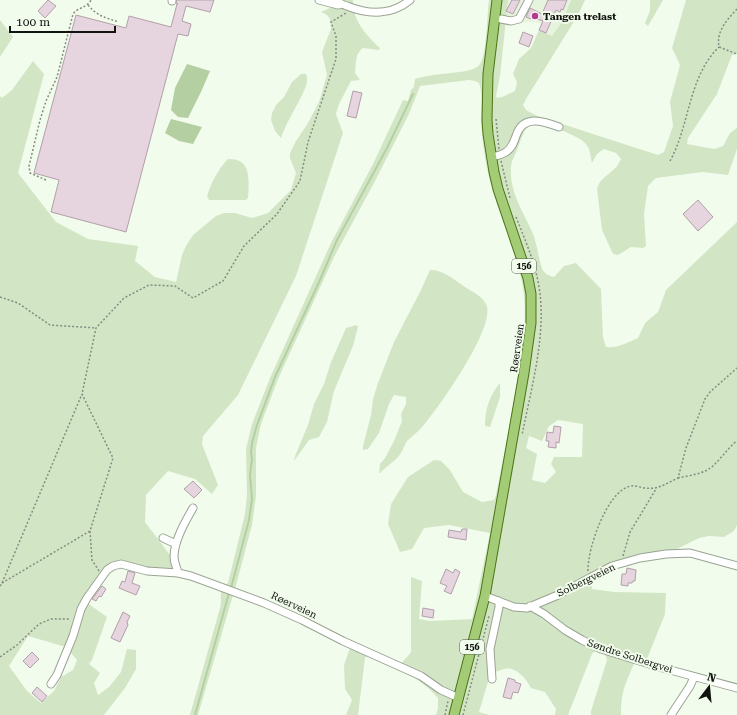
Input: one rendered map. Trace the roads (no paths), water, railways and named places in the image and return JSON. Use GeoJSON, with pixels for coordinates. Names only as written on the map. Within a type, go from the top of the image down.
{"type":"FeatureCollection","features":[{"type":"Feature","properties":{"kind":"main road","name":"Røerveien"},"geometry":{"type":"LineString","coordinates":[[454,715],[492,599],[532,312],[528,278],[498,189],[496,156],[487,120],[488,74],[497,0]]}},
{"type":"Feature","properties":{"kind":"street"},"geometry":{"type":"LineString","coordinates":[[319,0],[338,5],[339,2],[353,9],[384,12],[398,8],[410,0]]}},
{"type":"Feature","properties":{"kind":"street"},"geometry":{"type":"LineString","coordinates":[[501,19],[511,21],[519,19],[529,0]]}},
{"type":"Feature","properties":{"kind":"street"},"geometry":{"type":"LineString","coordinates":[[496,156],[510,149],[513,145],[518,130],[529,122],[539,120],[559,127]]}},
{"type":"Feature","properties":{"kind":"street"},"geometry":{"type":"LineString","coordinates":[[178,573],[174,559],[176,544],[186,520],[193,508]]}},
{"type":"Feature","properties":{"kind":"street"},"geometry":{"type":"LineString","coordinates":[[163,538],[176,544]]}},
{"type":"Feature","properties":{"kind":"street","name":"Solbergveien"},"geometry":{"type":"LineString","coordinates":[[492,599],[518,608],[530,606],[558,594],[612,566],[640,558],[690,552],[737,566]]}},
{"type":"Feature","properties":{"kind":"street","name":"Røerveien"},"geometry":{"type":"LineString","coordinates":[[51,684],[57,675],[73,636],[84,602],[102,576],[113,566],[119,564],[147,571],[178,573],[199,578],[264,603],[421,676],[450,695],[459,698]]}},
{"type":"Feature","properties":{"kind":"street"},"geometry":{"type":"LineString","coordinates":[[492,599],[499,607],[489,654],[492,679]]}},
{"type":"Feature","properties":{"kind":"street","name":"Søndre Solbergvei"},"geometry":{"type":"LineString","coordinates":[[530,606],[544,614],[565,630],[601,648],[694,677],[737,688]]}},
{"type":"Feature","properties":{"kind":"street"},"geometry":{"type":"LineString","coordinates":[[671,715],[690,686],[694,677]]}},
{"type":"Feature","properties":{"kind":"waterway"},"geometry":{"type":"LineString","coordinates":[[231,588],[249,520],[252,499],[250,475],[252,459],[251,453],[257,425],[275,377],[337,240],[387,148],[413,94]]}},
{"type":"Feature","properties":{"kind":"waterway"},"geometry":{"type":"LineString","coordinates":[[195,715],[229,593]]}},
{"type":"Feature","properties":{"kind":"place","name":"Tangen trelast"},"geometry":{"type":"Point","coordinates":[535,16]}}]}
